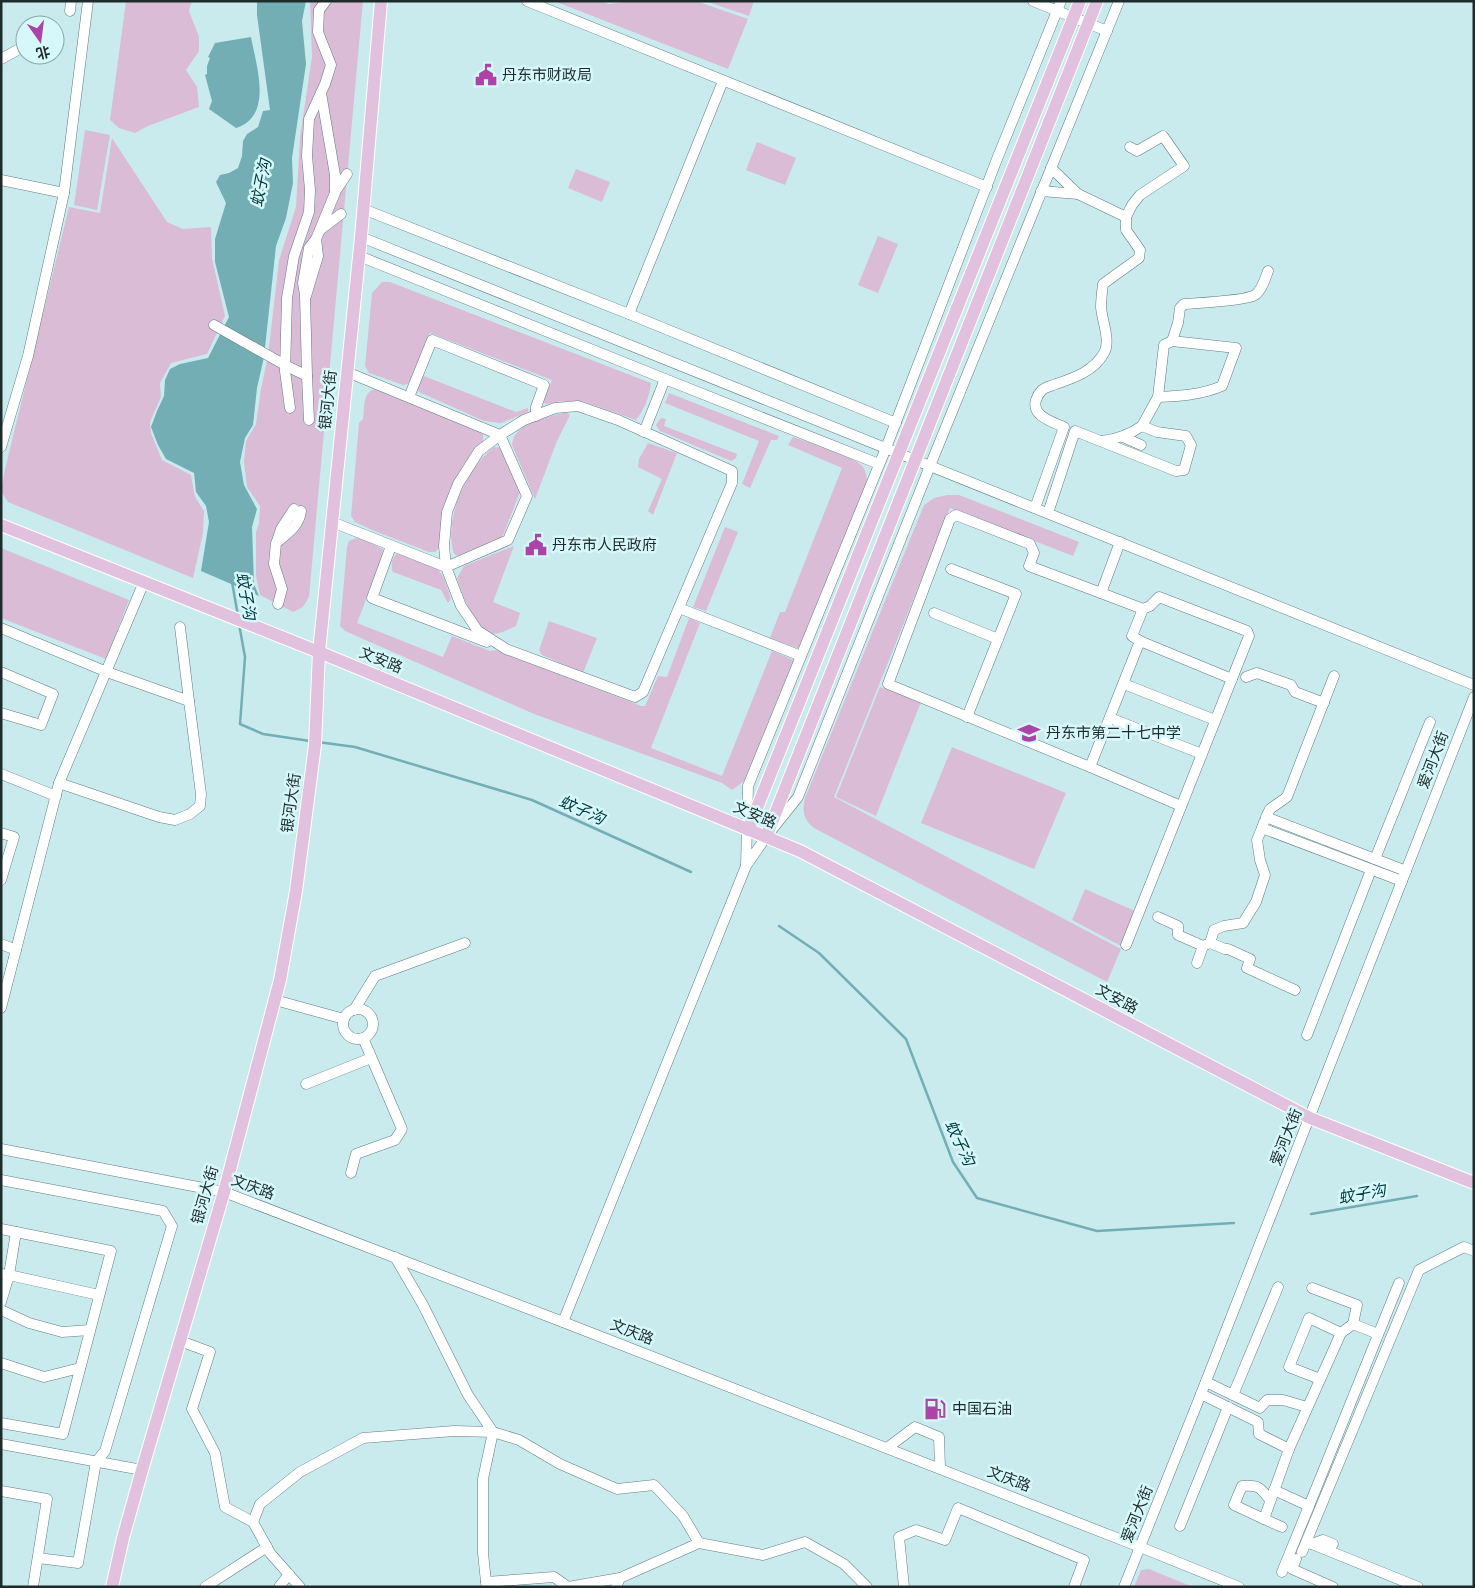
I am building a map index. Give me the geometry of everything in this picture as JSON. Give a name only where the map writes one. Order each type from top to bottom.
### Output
[{"type":"main road","name":"银河大街","points":[[112,1587],[142,1470],[224,1192],[275,1000],[296,891],[315,742],[319,652],[361,237],[381,1]]},
{"type":"main road","points":[[748,830],[1080,1]]},
{"type":"main road","points":[[766,837],[1097,1]]},
{"type":"main road","name":"文安路","points":[[1,525],[319,652],[800,852],[1310,1118],[1474,1184]]},
{"type":"street","points":[[1,447],[28,356],[64,193],[88,1]]},
{"type":"street","points":[[290,408],[285,365],[287,298],[292,264],[308,212],[310,190],[306,156],[308,119],[321,93],[331,65],[318,32],[319,10],[326,1]]},
{"type":"street","points":[[528,1],[987,187]]},
{"type":"street","points":[[1033,1],[1059,6],[1074,17],[1107,31]]},
{"type":"street","points":[[563,1322],[746,866],[798,797],[1118,1]]},
{"type":"street","points":[[746,866],[748,786],[896,423],[1059,6]]},
{"type":"street","points":[[1,59],[15,51]]},
{"type":"street","points":[[629,314],[723,80]]},
{"type":"street","points":[[321,93],[335,175],[334,193]]},
{"type":"street","points":[[1130,147],[1137,151],[1163,136],[1184,166],[1140,196],[1126,216],[1126,230],[1140,250],[1139,258],[1103,284],[1101,308],[1106,343],[1104,352],[1093,366],[1075,378],[1043,389],[1035,403],[1037,412],[1043,418],[1176,471],[1184,470],[1191,445],[1186,436],[1157,432],[1142,426]]},
{"type":"street","points":[[1051,168],[1078,194],[1126,216]]},
{"type":"street","points":[[309,420],[303,283],[310,248],[334,193],[347,174]]},
{"type":"street","points":[[1,180],[64,193]]},
{"type":"street","points":[[1042,191],[1078,194]]},
{"type":"street","points":[[363,209],[629,314],[896,423]]},
{"type":"street","points":[[317,235],[341,214]]},
{"type":"street","points":[[361,237],[1474,685]]},
{"type":"street","points":[[359,256],[879,464]]},
{"type":"street","points":[[1172,341],[1178,324],[1180,308],[1184,304],[1240,299],[1254,295],[1261,288],[1268,271]]},
{"type":"street","points":[[214,325],[307,376]]},
{"type":"street","points":[[409,397],[432,340],[544,385],[536,407],[536,416]]},
{"type":"street","points":[[1102,442],[1117,440],[1142,426],[1158,397],[1164,345],[1172,341],[1236,348],[1222,386],[1207,392],[1158,397]]},
{"type":"street","points":[[332,522],[446,567],[508,540],[527,496],[500,435],[347,372]]},
{"type":"street","points":[[644,432],[665,379]]},
{"type":"street","points":[[391,546],[372,598],[506,649],[635,697],[643,692],[732,483],[732,471],[618,420],[578,406],[555,408],[524,420],[479,451],[458,484],[447,512],[444,546],[446,567],[461,606],[478,631],[506,649]]},
{"type":"street","points":[[1034,508],[1064,427]]},
{"type":"street","points":[[1048,513],[1075,431]]},
{"type":"street","points":[[1123,437],[1141,445]]},
{"type":"street","points":[[278,604],[282,588],[274,564],[276,543],[292,530],[300,520],[298,510]]},
{"type":"street","points":[[1143,609],[1029,566],[1034,553],[1030,544],[956,515],[950,519],[888,684],[1181,806]]},
{"type":"street","points":[[1101,593],[1120,542]]},
{"type":"street","points":[[951,569],[1016,594],[967,716]]},
{"type":"street","points":[[1,1008],[59,782],[144,582]]},
{"type":"street","points":[[1126,945],[1215,720],[1232,679],[1249,636],[1246,631],[1159,597],[1155,602],[1143,609],[1132,636],[1232,679]]},
{"type":"street","points":[[679,608],[801,656]]},
{"type":"street","points":[[934,613],[998,639]]},
{"type":"street","points":[[1,628],[107,672],[189,701]]},
{"type":"street","points":[[59,782],[159,817],[175,820],[190,814],[200,806],[201,794],[180,628]]},
{"type":"street","points":[[1090,767],[1140,641]]},
{"type":"street","points":[[1,672],[53,694],[42,725],[4,714],[1,725]]},
{"type":"street","points":[[1246,677],[1257,673],[1291,685],[1295,692],[1324,703]]},
{"type":"street","points":[[1197,963],[1214,930],[1224,926],[1243,923],[1256,902],[1265,876],[1257,840],[1270,809],[1287,797],[1334,676]]},
{"type":"street","points":[[1124,684],[1215,720]]},
{"type":"street","name":"爱河大街","points":[[1124,1587],[1474,697]]},
{"type":"street","points":[[1110,718],[1202,754]]},
{"type":"street","points":[[1307,1035],[1430,722]]},
{"type":"street","points":[[1,774],[56,796]]},
{"type":"street","points":[[1266,817],[1373,865]]},
{"type":"street","points":[[1262,828],[1404,876]]},
{"type":"street","points":[[1,833],[14,837],[1,880]]},
{"type":"street","points":[[1158,918],[1178,926],[1178,935],[1225,949],[1228,948],[1250,959],[1247,968],[1295,990]]},
{"type":"street","points":[[354,1010],[364,1011],[371,1018],[372,1027],[363,1038],[349,1036],[344,1028],[344,1019],[354,1010],[375,976],[465,943]]},
{"type":"street","points":[[1,944],[16,950]]},
{"type":"street","points":[[275,1000],[344,1019]]},
{"type":"street","points":[[351,1173],[356,1154],[395,1140],[402,1129],[363,1038]]},
{"type":"street","points":[[306,1084],[371,1058]]},
{"type":"street","name":"文庆路","points":[[1,1150],[224,1192],[940,1468],[1239,1587]]},
{"type":"street","points":[[1,1180],[163,1211],[172,1226],[105,1451],[96,1462],[78,1563],[38,1558]]},
{"type":"street","points":[[1,1229],[111,1251],[63,1434],[1,1423]]},
{"type":"street","points":[[1,1302],[5,1275],[16,1232]]},
{"type":"street","points":[[1333,1587],[1292,1569],[1309,1543],[1419,1270],[1464,1247],[1474,1252]]},
{"type":"street","points":[[395,1257],[423,1305],[468,1396],[493,1432],[483,1479],[483,1553],[486,1584],[554,1576],[568,1587],[618,1582],[700,1542]]},
{"type":"street","points":[[5,1275],[99,1295]]},
{"type":"street","points":[[1282,1572],[1399,1283]]},
{"type":"street","points":[[1233,1395],[1278,1286]]},
{"type":"street","points":[[1264,1519],[1289,1448],[1341,1332],[1353,1324],[1357,1306],[1312,1288]]},
{"type":"street","points":[[1,1310],[29,1323],[62,1332],[90,1330]]},
{"type":"street","points":[[1320,1379],[1289,1367],[1309,1318],[1341,1332]]},
{"type":"street","points":[[1353,1324],[1378,1334]]},
{"type":"street","points":[[180,1341],[210,1352],[192,1410],[215,1453],[224,1507],[253,1522],[270,1553],[300,1587]]},
{"type":"street","points":[[1,1363],[44,1377],[80,1368]]},
{"type":"street","points":[[1206,1382],[1260,1408],[1267,1400],[1283,1400],[1308,1407]]},
{"type":"street","points":[[1201,1394],[1258,1422],[1259,1434],[1289,1448]]},
{"type":"street","points":[[1180,1526],[1228,1407]]},
{"type":"street","points":[[888,1448],[915,1427],[939,1437],[940,1468]]},
{"type":"street","points":[[253,1522],[260,1504],[300,1472],[363,1438],[454,1431],[493,1432],[519,1440],[560,1464],[617,1490],[654,1485],[683,1516],[700,1542],[762,1555],[805,1542],[844,1564],[867,1587]]},
{"type":"street","points":[[1,1444],[142,1470]]},
{"type":"street","points":[[1282,1527],[1234,1506],[1242,1486],[1255,1485],[1272,1495],[1309,1506]]},
{"type":"street","points":[[1,1491],[48,1499],[33,1587]]},
{"type":"street","points":[[904,1587],[899,1537],[916,1530],[945,1540],[958,1508],[1084,1560],[1074,1587]]},
{"type":"street","points":[[1309,1543],[1323,1540],[1333,1544]]},
{"type":"street","points":[[1309,1543],[1418,1587]]},
{"type":"street","points":[[205,1587],[267,1547]]},
{"type":"street","points":[[280,1587],[289,1574]]},
{"type":"shaded area","points":[[126,1],[192,1],[189,11],[199,37],[199,51],[186,70],[197,87],[199,107],[148,126],[135,133],[119,128],[110,120]]},
{"type":"shaded area","points":[[310,1],[363,1],[309,597],[303,607],[293,612],[260,595],[256,576],[256,532],[259,523],[260,506],[247,487],[244,462],[246,441],[256,424],[268,356],[279,260],[296,207],[300,137],[312,57]]},
{"type":"shaded area","points":[[554,1],[600,1],[609,4],[630,1],[696,1],[748,19],[728,69]]},
{"type":"shaded area","points":[[705,1],[754,1],[749,16]]},
{"type":"shaded area","points":[[85,130],[110,135],[97,210],[74,205]]},
{"type":"shaded area","points":[[112,138],[167,222],[183,229],[211,227],[212,258],[225,316],[207,354],[171,363],[160,383],[161,397],[150,422],[151,433],[162,460],[191,475],[195,497],[204,511],[203,533],[193,578],[8,502],[1,491],[69,207],[100,213]]},
{"type":"shaded area","points":[[757,142],[796,158],[785,185],[746,170]]},
{"type":"shaded area","points":[[576,169],[610,182],[602,202],[568,188]]},
{"type":"shaded area","points":[[878,236],[898,244],[878,293],[858,285]]},
{"type":"shaded area","points":[[382,282],[390,282],[651,383],[644,407],[636,420],[582,401],[562,401],[546,404],[543,402],[552,380],[430,333],[415,372],[408,384],[403,385],[369,373],[365,366],[372,293]]},
{"type":"shaded area","points":[[424,376],[516,412],[528,408],[528,412],[501,423],[484,421],[419,392],[417,388],[421,377]]},
{"type":"shaded area","points":[[375,389],[476,428],[483,434],[483,442],[463,466],[452,490],[441,546],[435,552],[429,552],[372,530],[355,522],[351,516],[359,423],[363,419],[366,397],[368,393]]},
{"type":"shaded area","points":[[669,393],[779,436],[777,440],[771,440],[750,488],[742,484],[759,441],[665,403]]},
{"type":"shaded area","points":[[566,412],[570,415],[557,441],[535,499],[512,445],[515,435],[520,429],[532,422]]},
{"type":"shaded area","points":[[661,418],[666,419],[664,426],[737,454],[736,458],[731,461],[660,431],[656,425]]},
{"type":"shaded area","points":[[793,437],[851,458],[863,467],[867,481],[867,486],[800,649],[770,638],[780,612],[785,612],[842,468],[788,445]]},
{"type":"shaded area","points":[[648,443],[677,453],[653,515],[648,511],[662,479],[638,467],[639,459]]},
{"type":"shaded area","points":[[494,447],[502,448],[520,492],[502,538],[460,557],[454,554],[451,540],[454,511],[459,496],[474,468]]},
{"type":"shaded area","points":[[959,495],[1079,542],[1073,556],[950,508],[834,797],[1121,949],[1107,982],[814,828],[804,814],[805,798],[924,505],[934,498]]},
{"type":"shaded area","points":[[725,527],[738,532],[706,611],[693,607]]},
{"type":"shaded area","points":[[356,538],[363,539],[383,549],[381,561],[357,623],[443,657],[452,636],[490,651],[496,650],[641,706],[645,706],[658,676],[667,677],[689,618],[700,623],[651,748],[722,776],[772,651],[796,661],[747,779],[732,790],[722,783],[534,714],[345,631],[340,626],[347,547],[349,541]]},
{"type":"shaded area","points":[[514,546],[493,602],[520,613],[516,626],[493,634],[486,632],[475,620],[457,578],[464,566]]},
{"type":"shaded area","points":[[1,548],[129,600],[106,659],[1,618]]},
{"type":"shaded area","points":[[397,553],[437,568],[444,578],[451,599],[448,603],[441,590],[393,572],[392,562]]},
{"type":"shaded area","points":[[549,621],[597,638],[583,673],[542,655],[539,650]]},
{"type":"shaded area","points":[[880,687],[921,702],[876,816],[836,797]]},
{"type":"shaded area","points":[[952,747],[1066,793],[1034,869],[921,823]]},
{"type":"shaded area","points":[[1085,889],[1135,911],[1121,946],[1072,920]]},
{"type":"shaded area","points":[[1149,1569],[1193,1587],[1134,1587],[1141,1570]]},
{"type":"water","points":[[257,1],[306,1],[302,21],[306,64],[292,158],[293,183],[286,218],[276,246],[264,357],[257,388],[253,425],[245,438],[240,462],[244,485],[257,509],[252,527],[254,584],[259,596],[201,571],[209,522],[206,506],[196,492],[194,473],[166,459],[151,427],[164,396],[165,380],[170,369],[180,364],[208,358],[229,317],[215,262],[215,239],[226,203],[216,182],[220,175],[238,168],[242,156],[243,141],[247,134],[258,127],[263,111],[270,110],[257,15]]},
{"type":"water","points":[[251,37],[260,88],[259,101],[255,113],[248,122],[236,128],[209,109],[212,101],[205,75],[207,74],[210,58],[208,57],[215,43]]},
{"type":"waterway","name":"蚊子沟","points":[[232,582],[238,616]]},
{"type":"waterway","name":"蚊子沟","points":[[239,624],[245,657],[240,724],[263,734],[310,741]]},
{"type":"waterway","name":"蚊子沟","points":[[318,742],[355,747],[532,800],[691,872]]},
{"type":"waterway","name":"蚊子沟","points":[[779,926],[819,953],[906,1039],[953,1162],[977,1198],[1097,1231],[1234,1223]]},
{"type":"waterway","name":"蚊子沟","points":[[1311,1214],[1417,1196]]},
{"type":"place","name":"丹东市财政局","points":[[486,75]]},
{"type":"place","name":"丹东市人民政府","points":[[536,545]]},
{"type":"place","name":"丹东市第二十七中学","points":[[1029,733]]},
{"type":"place","name":"中国石油","points":[[935,1409]]}]
